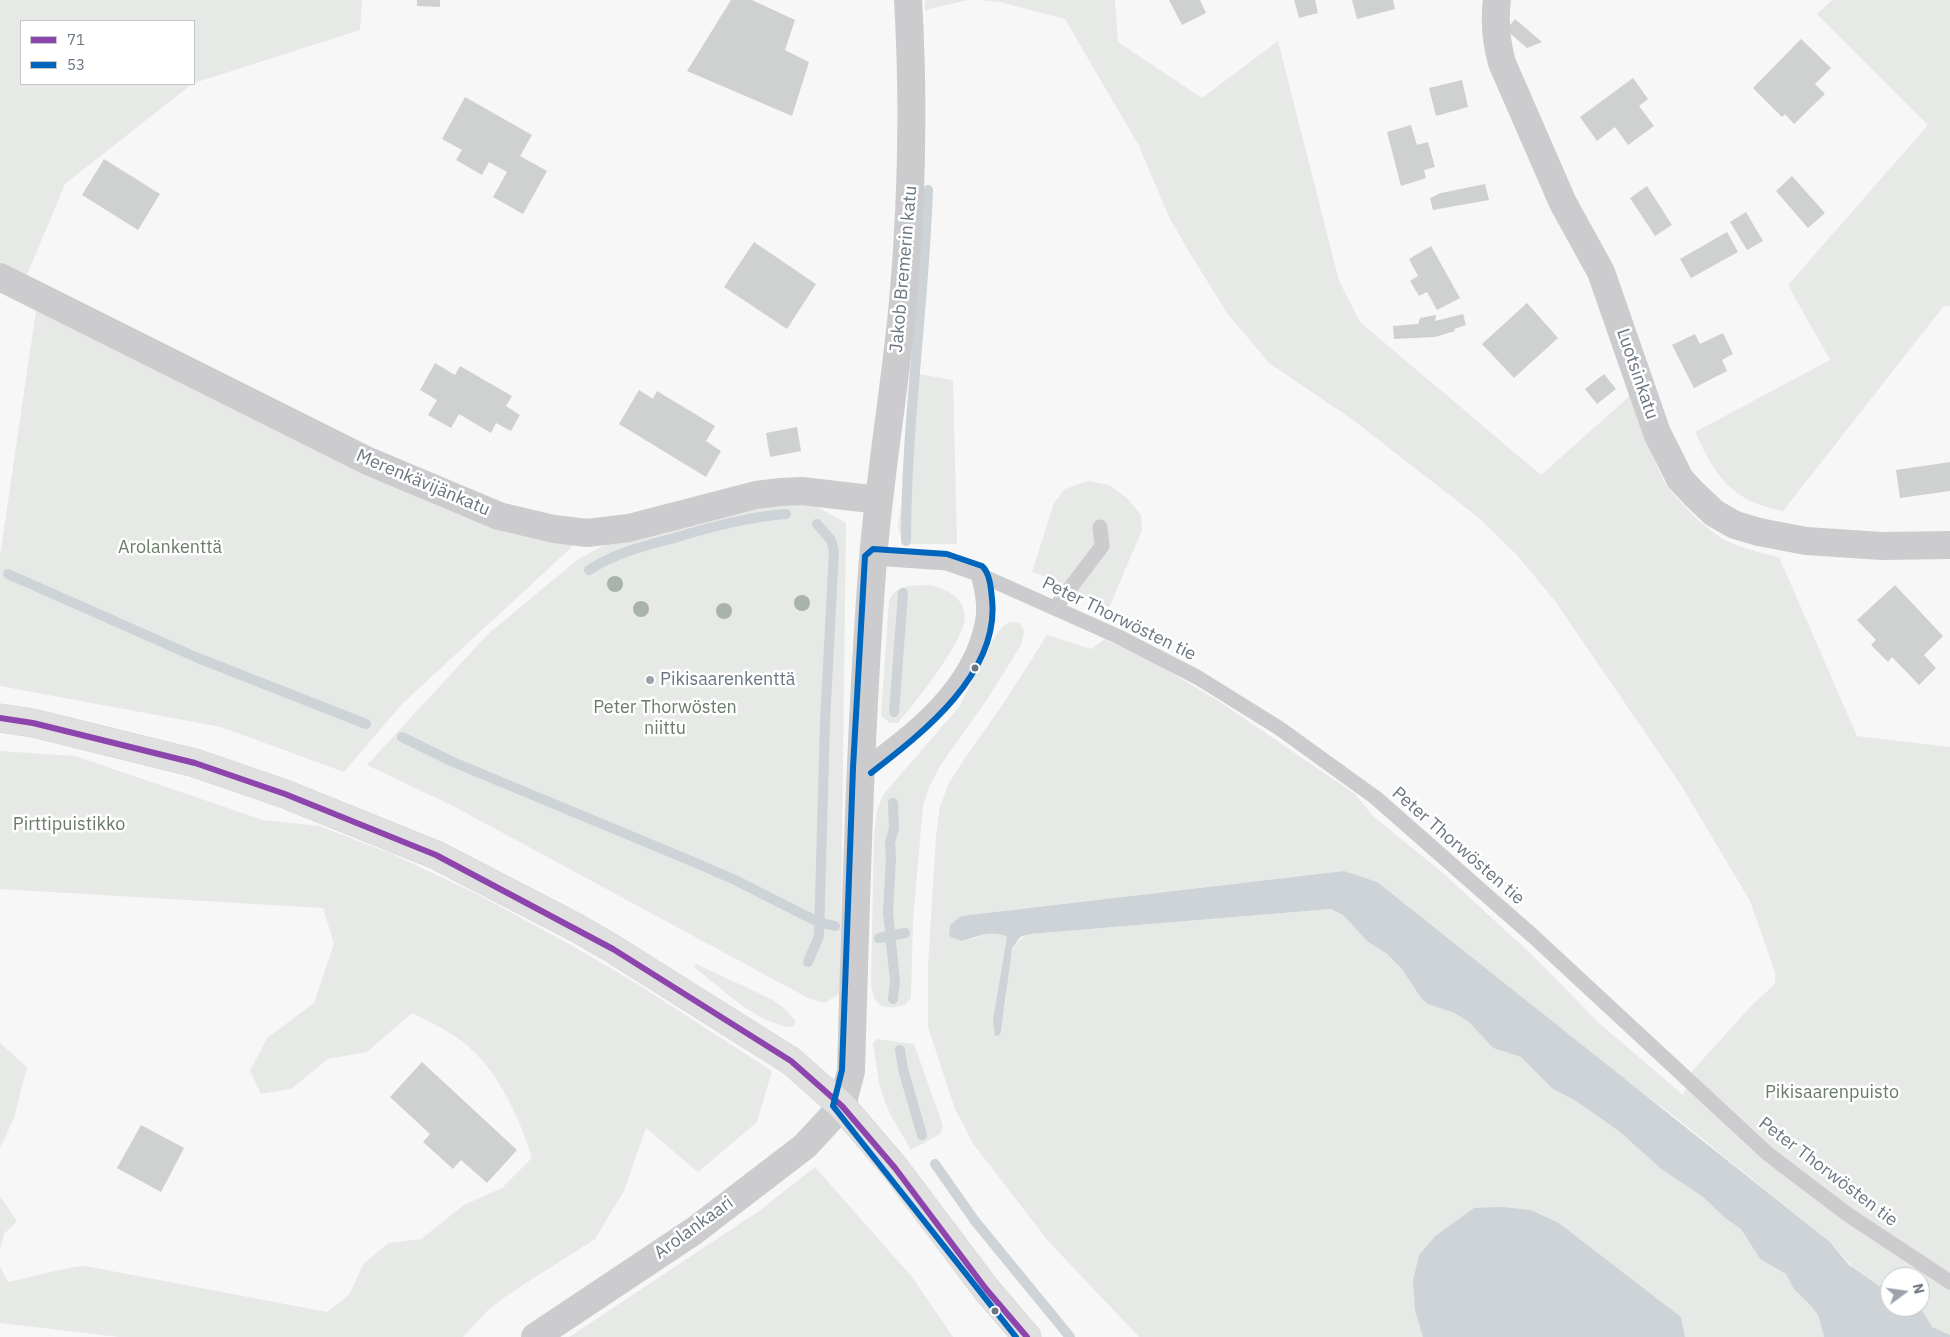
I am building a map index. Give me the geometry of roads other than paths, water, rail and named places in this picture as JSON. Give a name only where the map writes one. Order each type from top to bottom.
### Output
[{"type":"street","name":"Jakob Bremerin katu","points":[[842,1106],[850,1071],[862,768],[873,558],[891,417],[909,226],[912,145],[908,0]]},
{"type":"street","name":"Luotsinkatu","points":[[1497,0],[1495,19],[1496,41],[1502,62],[1563,203],[1600,272],[1657,433],[1680,479],[1714,512],[1735,525],[1759,532],[1806,541],[1882,546],[1950,545]]},
{"type":"street","name":"Merenkävijänkatu","points":[[7,285],[368,461],[499,516],[554,529],[587,533],[630,528],[756,495],[781,492],[802,491],[879,500]]},
{"type":"street","points":[[0,718],[33,723],[195,764],[285,794],[436,855],[577,928],[704,1005],[791,1061],[842,1106],[895,1168],[986,1289],[1028,1337]]},
{"type":"street","name":"Arolankaari","points":[[535,1337],[694,1231],[805,1146],[842,1106]]},
{"type":"lane","points":[[1055,608],[1102,546],[1103,536],[1100,527]]},
{"type":"lane","name":"Peter Thorwösten tie","points":[[873,558],[946,563],[978,574],[1055,608],[1197,677],[1278,728],[1376,798],[1534,937],[1768,1154],[1847,1214],[1950,1282]]},
{"type":"lane","points":[[862,768],[904,737],[936,707],[962,672],[976,644],[983,622],[983,597],[978,574]]},
{"type":"waterway","points":[[906,541],[909,453],[928,190]]},
{"type":"waterway","points":[[589,570],[619,555],[652,544],[730,523],[786,514]]},
{"type":"waterway","points":[[808,962],[819,936],[825,722],[834,551],[831,540],[817,524]]},
{"type":"waterway","points":[[8,574],[198,658],[366,724]]},
{"type":"waterway","points":[[894,712],[903,593]]},
{"type":"waterway","points":[[402,737],[453,762],[735,880],[818,922],[835,926]]},
{"type":"waterway","points":[[893,803],[894,828],[890,843],[888,912],[895,981],[893,999]]},
{"type":"waterway","points":[[879,938],[905,933]]},
{"type":"waterway","points":[[900,1050],[903,1069],[922,1135]]},
{"type":"waterway","points":[[935,1164],[975,1221],[1070,1337]]},
{"type":"place","name":"Pikisaarenkenttä","points":[[650,680]]},
{"type":"park label","name":"Arolankenttä","points":[[170,548]]},
{"type":"park label","name":"Peter Thorwösten niittu","points":[[665,718]]},
{"type":"park label","name":"Pirttipuistikko","points":[[69,825]]},
{"type":"park label","name":"Pikisaarenpuisto","points":[[1832,1093]]}]
